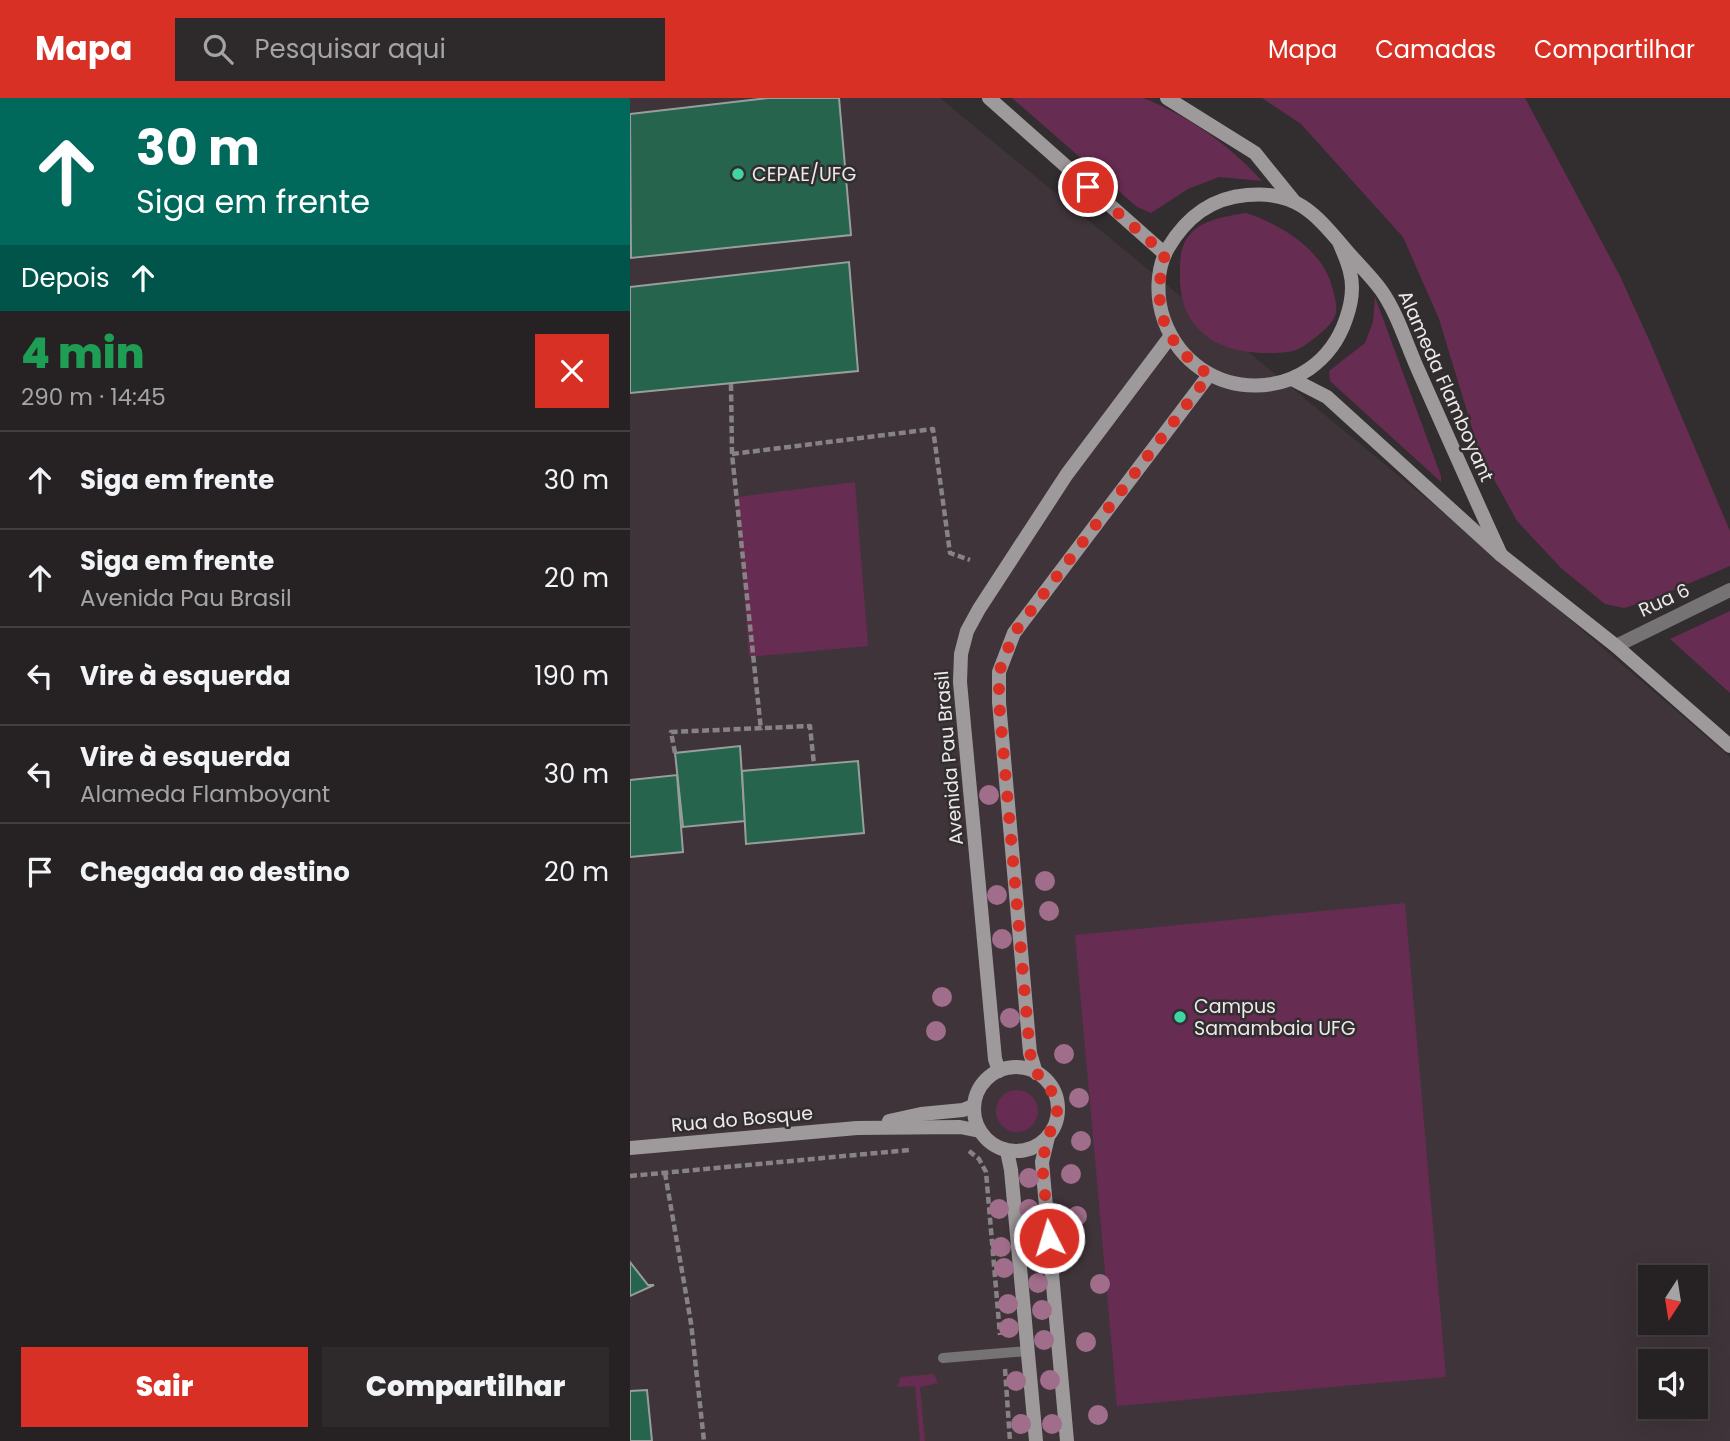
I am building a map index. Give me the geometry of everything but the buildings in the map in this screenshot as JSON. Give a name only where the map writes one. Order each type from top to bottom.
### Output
[{"type":"street","points":[[989,98],[1165,254]]},
{"type":"street","points":[[1167,98],[1255,153],[1293,200],[1320,218],[1339,242],[1351,273],[1351,305],[1340,336],[1320,362],[1293,379],[1265,386],[1236,384],[1209,375],[1187,359],[1170,337],[1160,310],[1158,281],[1165,254],[1181,227],[1204,207],[1232,196],[1263,193],[1293,200]]},
{"type":"street","name":"Alameda Flamboyant","points":[[1339,242],[1382,291],[1501,555]]},
{"type":"street","name":"Avenida Pau Brasil","points":[[999,1071],[995,1059],[960,682],[961,654],[967,631],[1010,559],[1067,474],[1170,337]]},
{"type":"street","points":[[1036,1073],[1030,1053],[999,702],[999,672],[1014,633],[1209,375]]},
{"type":"street","name":"Alameda Flamboyant","points":[[1293,379],[1327,397],[1501,555],[1616,646],[1730,746]]},
{"type":"street","name":"Rua 6","points":[[1616,646],[1730,590]]},
{"type":"street","points":[[1048,1137],[1029,1149],[1007,1150],[988,1142],[979,1131],[973,1106],[980,1087],[999,1071],[1011,1068],[1036,1073],[1046,1081],[1057,1102],[1054,1126],[1048,1137],[1042,1162],[1067,1441]]},
{"type":"street","name":"Rua do Bosque","points":[[857,1128],[921,1114],[964,1110],[973,1106]]},
{"type":"street","name":"Rua do Bosque","points":[[630,1148],[857,1128],[960,1127],[979,1131]]},
{"type":"street","points":[[1007,1150],[1036,1441]]},
{"type":"lane","points":[[943,1358],[1028,1351]]},
{"type":"path","points":[[731,384],[732,454],[761,730]]},
{"type":"path","points":[[732,454],[933,429],[950,553],[970,561]]},
{"type":"path","points":[[675,753],[671,732],[810,726],[814,765]]},
{"type":"path","points":[[963,1148],[979,1159],[986,1172],[1001,1339]]},
{"type":"path","points":[[630,1175],[921,1149]]},
{"type":"path","points":[[664,1173],[691,1324],[704,1441]]},
{"type":"path","points":[[1004,1361],[1010,1441]]},
{"type":"shaded area","name":"Campus Samambaia UFG","points":[[630,98],[940,98],[1490,551],[1730,757],[1730,1441],[630,1441]]},
{"type":"shaded area","points":[[1012,98],[1143,98],[1176,113],[1207,133],[1237,156],[1262,181],[1219,177],[1188,189],[1151,213],[1137,207]]},
{"type":"shaded area","points":[[1262,98],[1525,98],[1620,276],[1650,342],[1730,531],[1730,566],[1650,600],[1624,608],[1605,604],[1561,568],[1517,521],[1480,454],[1439,319],[1403,237],[1301,124]]},
{"type":"shaded area","points":[[1246,213],[1274,224],[1300,241],[1321,263],[1328,276],[1335,299],[1335,316],[1321,332],[1296,350],[1269,353],[1233,349],[1204,334],[1186,309],[1181,293],[1180,273],[1185,241],[1199,226],[1222,217]]},
{"type":"shaded area","points":[[1375,297],[1441,482],[1330,381],[1329,371],[1365,343],[1373,322]]},
{"type":"shaded area","points":[[855,482],[868,646],[749,657],[737,497]]},
{"type":"shaded area","points":[[1730,611],[1730,693],[1670,639]]},
{"type":"shaded area","points":[[1405,903],[1446,1377],[1117,1406],[1075,935]]},
{"type":"shaded area","points":[[1017,1090],[1032,1096],[1038,1111],[1032,1126],[1017,1132],[1002,1126],[996,1111],[1002,1096]]},
{"type":"shaded area","points":[[934,1374],[938,1383],[920,1387],[925,1441],[920,1441],[915,1386],[897,1387],[901,1377]]},
{"type":"place","name":"CEPAE/UFG","points":[[738,174]]},
{"type":"place","name":"Campus Samambaia UFG","points":[[1180,1017]]},
{"type":"route","points":[[1049,1238],[1042,1162],[1057,1115],[1057,1102],[1053,1090],[1036,1073],[1030,1053],[999,702],[999,672],[1014,633],[1209,375],[1187,359],[1170,337],[1160,310],[1158,281],[1165,254],[1088,187]]}]
